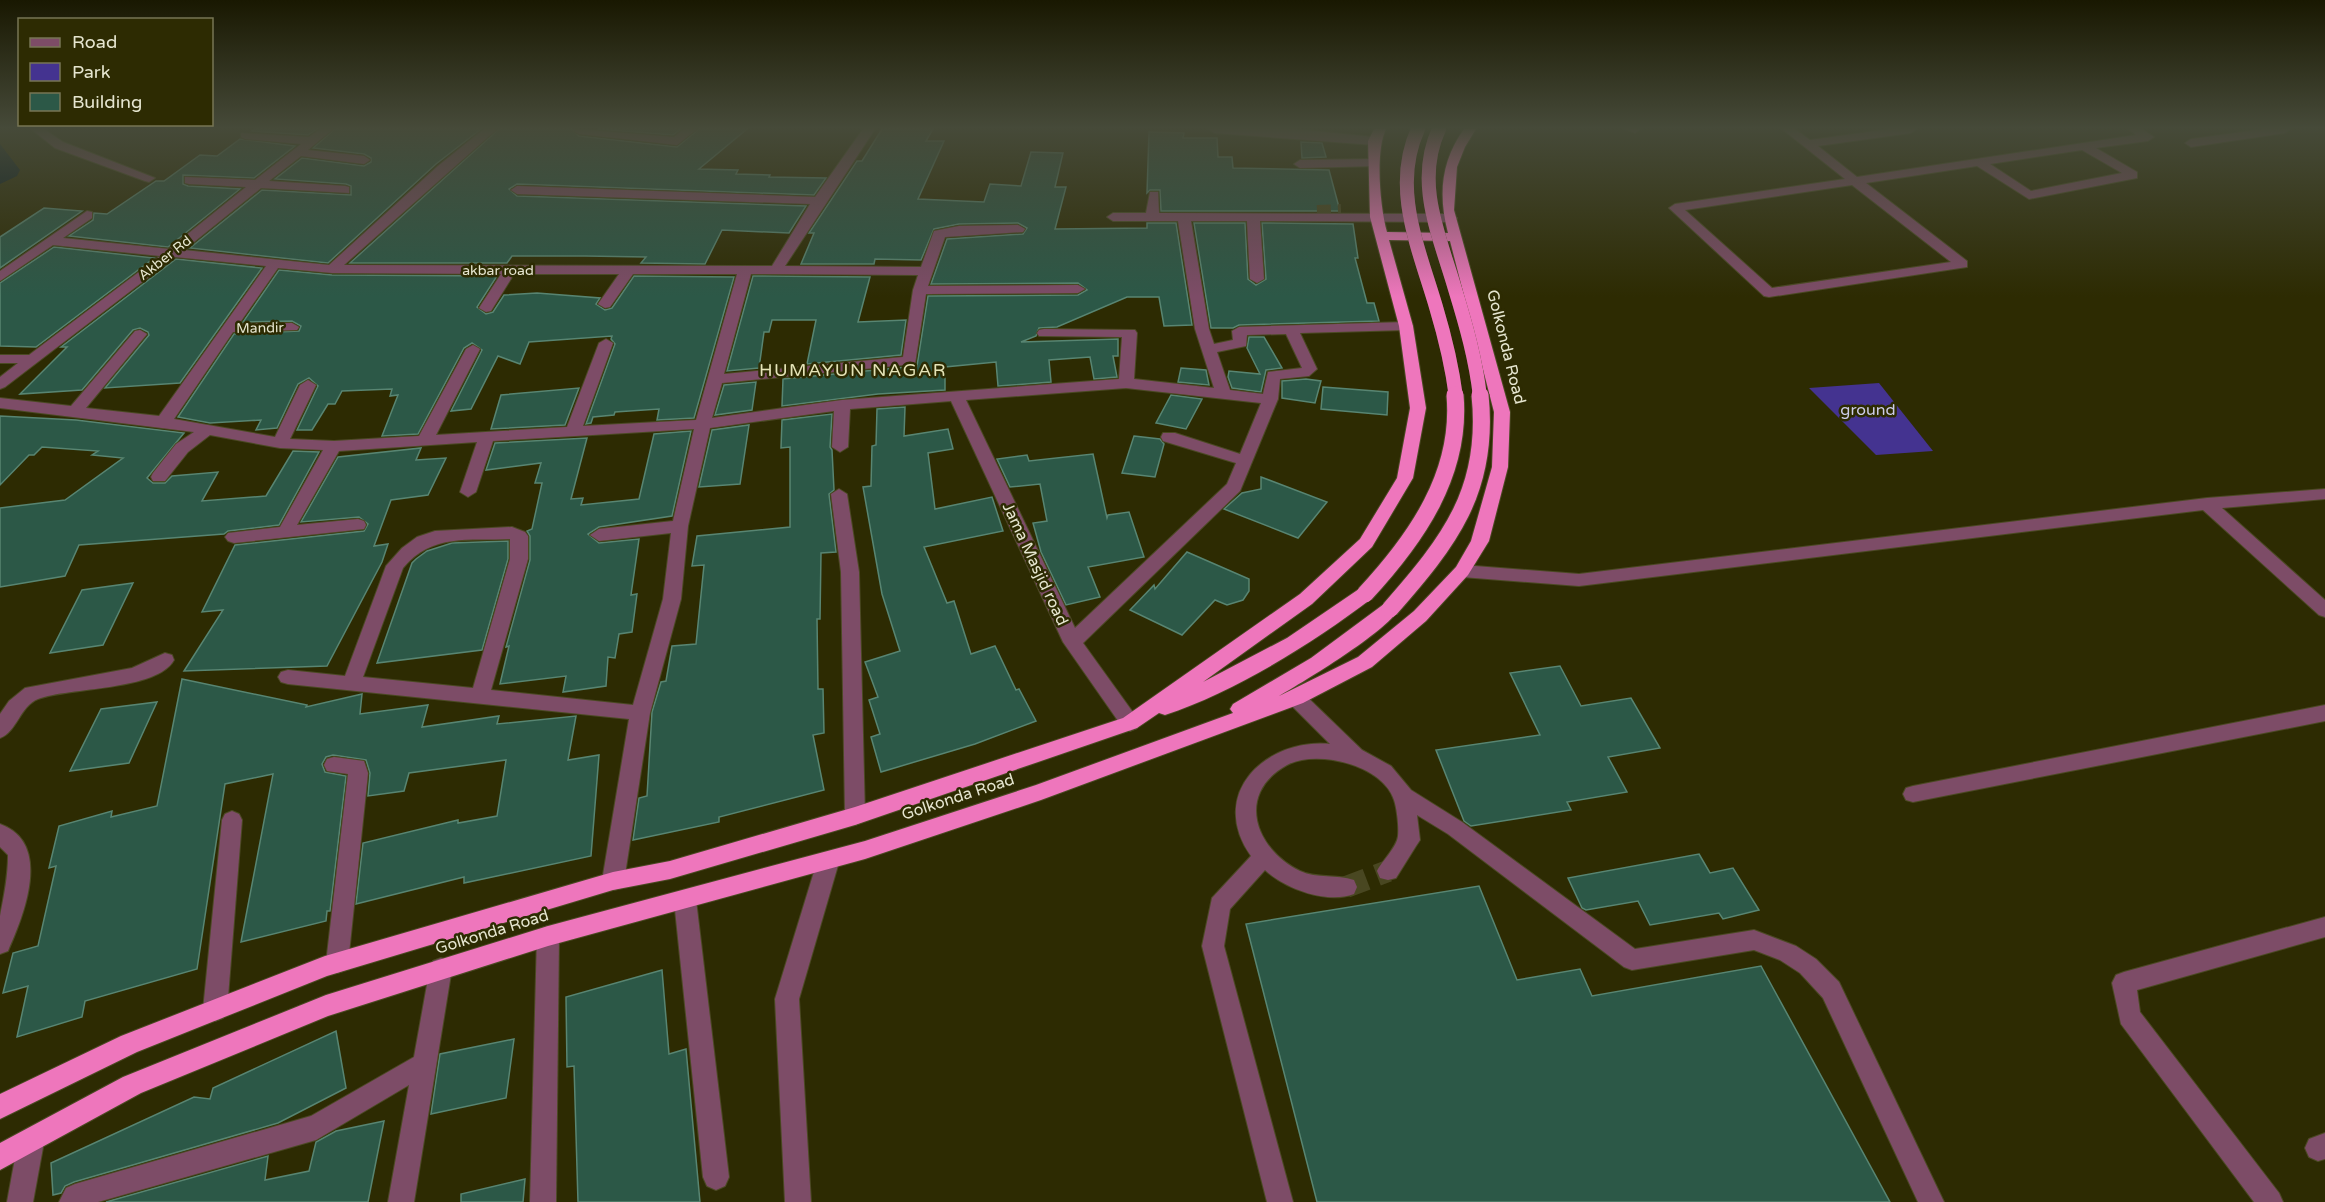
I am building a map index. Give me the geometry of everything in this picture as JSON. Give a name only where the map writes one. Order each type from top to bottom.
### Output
[{"type":"highway","name":"Golkonda Road","points":[[0,1107],[129,1044],[338,963],[613,880],[670,870],[855,816],[1130,723],[1306,599],[1366,543],[1405,478],[1418,408],[1406,326],[1376,212],[1375,185]]},
{"type":"highway","points":[[1130,723],[1221,683],[1282,651],[1328,623],[1365,594],[1397,561],[1423,523],[1442,486],[1454,441],[1456,418],[1449,360],[1408,210],[1404,185]]},
{"type":"highway","points":[[1165,744],[1242,708],[1351,642],[1390,609],[1423,576],[1452,534],[1471,494],[1480,456],[1484,421],[1481,384],[1431,210],[1427,185]]},
{"type":"highway","name":"Golkonda Road","points":[[0,1157],[132,1085],[326,1006],[548,936],[828,862],[1041,792],[1165,744],[1296,698],[1365,662],[1420,616],[1462,571],[1480,541],[1500,467],[1502,412],[1454,228],[1447,195],[1448,185]]},
{"type":"highway","points":[[1381,236],[1454,228]]},
{"type":"street","name":"Akber Rd","points":[[0,384],[172,253],[256,185]]},
{"type":"street","points":[[285,185],[345,190]]},
{"type":"street","points":[[332,268],[424,185]]},
{"type":"street","points":[[777,269],[830,185]]},
{"type":"street","points":[[1838,185],[1675,208],[1769,293],[1962,264],[1864,185]]},
{"type":"street","points":[[2014,185],[2029,195],[2081,185]]},
{"type":"street","points":[[517,190],[819,201]]},
{"type":"street","points":[[1152,217],[1154,195]]},
{"type":"street","points":[[1341,211],[1376,212],[1454,228]]},
{"type":"street","points":[[1113,217],[1253,218],[1376,212]]},
{"type":"street","points":[[0,277],[87,215]]},
{"type":"street","points":[[1184,218],[1194,293],[1223,393]]},
{"type":"street","points":[[1253,218],[1257,279]]},
{"type":"street","points":[[715,379],[909,361],[920,290],[939,234],[959,230],[1018,229]]},
{"type":"street","name":"akbar road","points":[[52,241],[332,268],[509,271],[630,269],[926,271]]},
{"type":"street","points":[[165,422],[169,411],[275,263]]},
{"type":"street","points":[[604,304],[630,269]]},
{"type":"street","points":[[613,880],[640,713],[672,598],[680,526],[703,424],[745,270]]},
{"type":"street","points":[[486,308],[509,271]]},
{"type":"street","points":[[920,290],[1078,289]]},
{"type":"street","points":[[1209,349],[1241,344],[1239,331],[1406,326]]},
{"type":"street","name":"Mandir","points":[[228,328],[292,327]]},
{"type":"street","points":[[1072,642],[1233,487],[1270,399],[1273,375],[1304,373],[1310,369],[1291,330]]},
{"type":"street","points":[[1044,333],[1130,333],[1126,383]]},
{"type":"street","points":[[75,412],[140,334]]},
{"type":"street","points":[[573,432],[606,343]]},
{"type":"street","points":[[424,442],[473,350]]},
{"type":"street","points":[[0,359],[33,359]]},
{"type":"street","points":[[0,403],[165,422],[280,443],[334,446],[703,424],[842,405],[1126,383],[1270,399]]},
{"type":"street","points":[[280,443],[308,385]]},
{"type":"street","name":"Jama Masjid road","points":[[957,395],[1072,642],[1130,723]]},
{"type":"street","points":[[840,447],[842,405]]},
{"type":"street","points":[[159,477],[182,448],[207,430]]},
{"type":"street","points":[[468,492],[487,437]]},
{"type":"street","points":[[1169,437],[1245,461]]},
{"type":"street","points":[[285,532],[334,446]]},
{"type":"street","points":[[839,494],[850,572],[855,816]]},
{"type":"street","points":[[1462,571],[1580,580],[2206,504],[2325,494]]},
{"type":"street","points":[[2206,504],[2325,610]]},
{"type":"street","points":[[234,537],[358,525]]},
{"type":"street","points":[[599,535],[680,526]]},
{"type":"street","points":[[351,684],[395,566],[405,554],[424,540],[435,537],[512,533],[519,536],[521,543],[519,559],[480,697]]},
{"type":"street","points":[[0,730],[16,706],[32,693],[136,675],[165,660]]},
{"type":"street","points":[[288,677],[640,713]]},
{"type":"street","points":[[1296,698],[1355,756],[1384,772],[1404,796],[1455,828],[1632,960],[1754,940],[1788,953],[1808,966],[1831,990],[1931,1202]]},
{"type":"street","points":[[1913,794],[2325,713]]},
{"type":"street","points":[[1346,887],[1301,881],[1263,857],[1246,826],[1248,795],[1263,771],[1290,755],[1322,750],[1355,756]]},
{"type":"street","points":[[334,765],[352,765],[357,767],[358,773],[338,963]]},
{"type":"street","points":[[1388,871],[1409,840],[1404,796]]},
{"type":"street","points":[[215,1010],[232,820]]},
{"type":"street","points":[[0,834],[19,852],[20,886],[12,919],[0,944]]},
{"type":"street","points":[[1263,857],[1220,905],[1213,946],[1280,1202]]},
{"type":"street","points":[[798,1202],[787,999],[828,862]]},
{"type":"street","points":[[685,900],[716,1176]]},
{"type":"street","points":[[2270,1202],[2129,1016],[2124,983],[2325,927]]},
{"type":"street","points":[[543,1202],[548,936]]},
{"type":"street","points":[[401,1202],[441,969]]},
{"type":"street","points":[[72,1202],[75,1197],[113,1184],[316,1127],[381,1087],[425,1064]]},
{"type":"street","points":[[20,1202],[31,1142]]},
{"type":"green space","name":"ground","points":[[1879,383],[1933,451],[1876,455],[1809,388]]},
{"type":"building","points":[[150,185],[240,189],[168,247],[69,236],[93,220],[94,213],[107,214]]},
{"type":"building","points":[[349,185],[413,185],[328,263],[190,248],[262,190],[351,195],[351,186]]},
{"type":"building","points":[[437,185],[515,185],[509,189],[517,196],[806,206],[789,233],[722,230],[705,264],[641,263],[646,257],[585,256],[512,256],[507,263],[350,263]]},
{"type":"building","points":[[547,185],[821,185],[814,195]]},
{"type":"building","points":[[841,185],[924,185],[918,199],[984,202],[990,185],[1066,187],[1055,229],[1147,228],[1147,223],[1176,223],[1192,325],[1164,326],[1159,297],[1127,297],[1057,327],[1039,328],[1036,336],[1021,342],[1118,339],[1118,356],[1113,356],[1117,377],[1094,379],[1090,357],[1049,360],[1051,382],[998,386],[996,362],[945,367],[945,390],[878,394],[782,406],[783,379],[917,366],[928,296],[1078,295],[1087,290],[1078,283],[931,284],[947,239],[1023,234],[1027,228],[1018,223],[959,224],[934,229],[921,260],[875,259],[874,264],[801,264],[814,233],[809,233]]},
{"type":"building","points":[[1147,185],[1333,185],[1340,211],[1161,211],[1160,190],[1150,190],[1147,193]]},
{"type":"building","points":[[44,208],[82,211],[0,268],[0,237]]},
{"type":"building","points":[[1194,223],[1245,223],[1248,279],[1256,285],[1266,279],[1262,223],[1353,224],[1358,258],[1355,258],[1367,303],[1374,303],[1379,321],[1239,325],[1233,328],[1211,328]]},
{"type":"building","points":[[54,247],[154,258],[36,347],[0,346],[0,283]]},
{"type":"building","points":[[176,259],[262,268],[180,383],[105,388],[149,335],[140,328],[133,330],[82,390],[20,394],[67,347],[61,347]]},
{"type":"building","points":[[279,270],[332,275],[497,276],[477,307],[486,314],[493,312],[504,295],[537,293],[600,298],[596,304],[605,310],[612,308],[634,276],[734,277],[694,418],[657,420],[659,409],[615,412],[614,415],[593,417],[591,423],[586,424],[615,344],[611,339],[612,336],[529,342],[520,364],[498,356],[471,409],[451,411],[482,350],[472,343],[464,348],[418,434],[382,436],[398,395],[390,396],[392,389],[342,391],[335,404],[328,404],[312,430],[297,430],[318,386],[309,378],[298,384],[277,428],[256,430],[261,420],[210,423],[178,417],[234,334],[299,331],[301,326],[292,321],[243,322]]},
{"type":"building","points":[[753,276],[870,277],[858,322],[906,320],[901,355],[807,364],[816,320],[772,320],[769,332],[764,332],[759,368],[727,371]]},
{"type":"building","points":[[1249,337],[1264,337],[1282,368],[1266,370],[1261,392],[1232,388],[1228,377],[1229,371],[1260,374],[1247,348]]},
{"type":"building","points":[[1181,368],[1206,370],[1209,385],[1178,382]]},
{"type":"building","points":[[1306,379],[1321,381],[1315,403],[1282,398],[1282,381]]},
{"type":"building","points":[[756,382],[752,410],[715,415],[724,385]]},
{"type":"building","points":[[1323,387],[1388,392],[1387,415],[1321,409]]},
{"type":"building","points":[[579,388],[565,425],[491,429],[501,395]]},
{"type":"building","points":[[1171,395],[1202,399],[1186,429],[1156,423]]},
{"type":"building","points":[[905,407],[904,436],[948,429],[953,449],[928,453],[935,509],[992,497],[1003,531],[924,547],[947,603],[954,601],[971,654],[995,646],[1016,690],[1019,689],[1036,721],[975,744],[881,772],[871,737],[880,734],[869,700],[878,697],[865,662],[900,651],[882,594],[863,487],[871,486],[872,446],[876,445],[877,409]]},
{"type":"building","points":[[832,414],[830,447],[834,490],[829,494],[836,552],[821,553],[820,619],[817,619],[818,689],[823,689],[824,733],[813,735],[824,790],[719,817],[719,822],[633,840],[639,798],[647,796],[652,712],[661,682],[666,681],[672,646],[696,644],[704,565],[692,566],[697,536],[790,527],[790,447],[781,448],[782,420]]},
{"type":"building","points":[[0,416],[76,420],[184,433],[147,478],[153,483],[165,483],[172,476],[218,472],[202,501],[266,496],[293,451],[319,452],[279,525],[228,531],[224,534],[79,545],[65,576],[0,587],[0,508],[65,500],[123,458],[92,455],[98,451],[42,447],[34,455],[29,455],[0,485]]},
{"type":"building","points":[[749,425],[740,484],[699,487],[712,430]]},
{"type":"building","points":[[691,431],[672,516],[599,527],[588,534],[599,543],[639,539],[631,595],[637,594],[632,632],[619,634],[615,658],[608,657],[606,686],[563,692],[566,676],[500,684],[509,646],[506,647],[530,560],[530,536],[527,531],[532,529],[542,483],[535,483],[541,463],[486,470],[495,443],[587,438],[571,499],[583,498],[581,505],[639,499],[654,434]]},
{"type":"building","points":[[1134,436],[1160,439],[1164,444],[1155,477],[1122,473]]},
{"type":"building","points":[[421,448],[416,460],[446,458],[428,495],[391,500],[374,546],[388,544],[382,562],[327,666],[184,671],[223,610],[202,612],[235,545],[364,531],[368,524],[359,517],[301,522],[338,457]]},
{"type":"building","points":[[1093,454],[1107,518],[1108,515],[1129,512],[1144,557],[1088,567],[1100,597],[1066,605],[1041,552],[1033,523],[1047,521],[1040,484],[1010,487],[997,459],[1027,455],[1029,461]]},
{"type":"building","points":[[1261,477],[1327,502],[1298,538],[1224,509],[1242,493],[1261,489]]},
{"type":"building","points":[[508,541],[508,559],[482,650],[377,663],[412,563],[416,559],[427,551],[452,543]]},
{"type":"building","points":[[1187,552],[1249,579],[1249,591],[1243,600],[1227,605],[1215,600],[1182,635],[1130,610],[1154,585],[1155,589]]},
{"type":"building","points":[[133,583],[103,645],[50,653],[82,590]]},
{"type":"building","points":[[1560,666],[1581,706],[1631,698],[1660,748],[1608,757],[1627,792],[1567,802],[1571,810],[1471,826],[1464,821],[1436,750],[1540,735],[1510,673]]},
{"type":"building","points":[[182,679],[307,705],[306,707],[362,694],[360,714],[428,705],[422,727],[499,716],[497,724],[576,716],[568,760],[599,755],[591,856],[464,883],[464,877],[356,904],[363,843],[458,820],[458,823],[497,816],[506,760],[409,773],[404,791],[368,796],[370,773],[366,760],[333,755],[326,757],[322,764],[325,772],[346,776],[330,911],[327,911],[326,921],[241,942],[273,774],[225,784],[197,969],[85,1001],[82,1017],[17,1037],[28,986],[3,993],[13,953],[38,946],[56,866],[49,868],[59,826],[112,811],[111,817],[157,806]]},
{"type":"building","points":[[157,702],[129,763],[70,771],[101,709]]},
{"type":"building","points":[[1699,854],[1710,873],[1733,868],[1759,910],[1723,919],[1719,913],[1650,925],[1638,901],[1586,910],[1582,908],[1568,878]]},
{"type":"building","points":[[1479,886],[1517,980],[1580,969],[1592,996],[1761,966],[1890,1202],[1317,1202],[1246,924]]},
{"type":"building","points":[[662,970],[669,1054],[686,1049],[700,1202],[578,1202],[574,1066],[567,1067],[566,997]]},
{"type":"building","points":[[336,1031],[346,1088],[278,1123],[74,1182],[65,1186],[61,1193],[53,1195],[51,1163],[194,1097],[210,1099],[213,1088]]},
{"type":"building","points":[[514,1039],[506,1098],[431,1114],[440,1054]]},
{"type":"building","points":[[384,1121],[368,1202],[106,1202],[268,1156],[265,1180],[309,1171],[316,1142],[336,1131]]},
{"type":"building","points":[[525,1179],[523,1202],[461,1202],[461,1194]]},
{"type":"tunnel","points":[[1317,212],[1341,211]]},
{"type":"tunnel","points":[[1346,887],[1388,871]]},
{"type":"district","name":"HUMAYUN NAGAR","points":[[853,370]]}]
